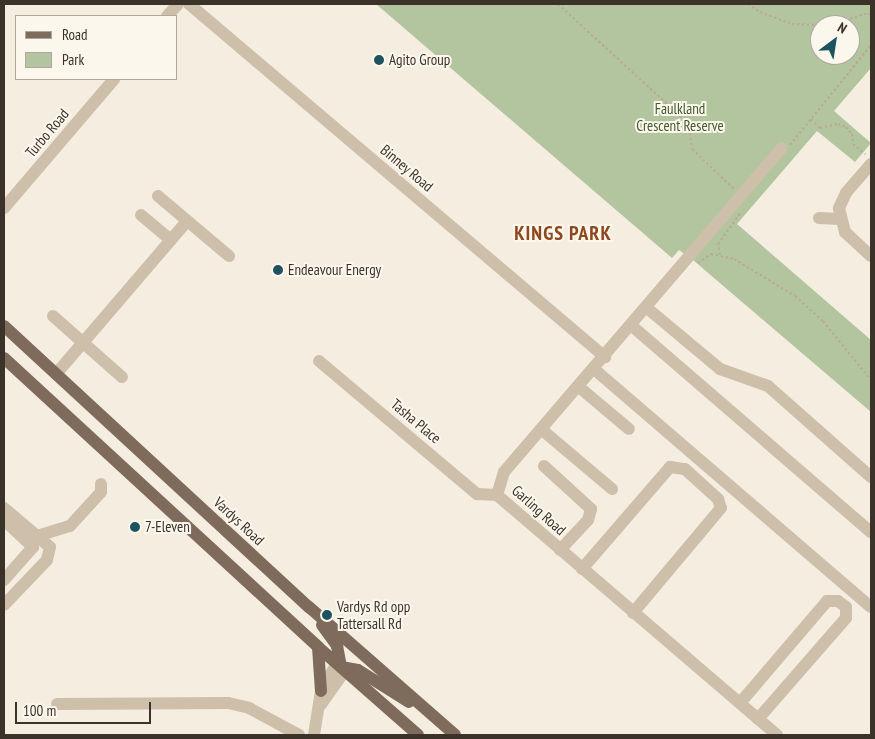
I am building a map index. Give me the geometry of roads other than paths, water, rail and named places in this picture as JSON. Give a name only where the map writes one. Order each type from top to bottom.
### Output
[{"type":"main road","name":"Vardys Road","points":[[4,326],[309,607],[455,735]]},
{"type":"main road","points":[[4,358],[318,647],[418,735]]},
{"type":"main road","points":[[309,607],[337,646],[341,667]]},
{"type":"main road","points":[[318,647],[321,698]]},
{"type":"main road","points":[[341,667],[358,670],[442,723]]},
{"type":"street","points":[[168,15],[178,4]]},
{"type":"street","name":"Binney Road","points":[[189,4],[605,356]]},
{"type":"street","name":"Turbo Road","points":[[4,208],[113,80]]},
{"type":"street","name":"Garling Road","points":[[777,735],[497,495],[498,485],[504,472],[784,148]]},
{"type":"street","points":[[868,159],[842,200],[840,218],[845,232],[871,256]]},
{"type":"street","points":[[158,196],[229,256]]},
{"type":"street","points":[[141,216],[170,240]]},
{"type":"street","points":[[819,218],[840,218]]},
{"type":"street","points":[[56,374],[187,221]]},
{"type":"street","points":[[647,308],[720,369],[768,386],[871,477]]},
{"type":"street","points":[[53,316],[122,377]]},
{"type":"street","points":[[632,326],[871,532]]},
{"type":"street","name":"Tasha Place","points":[[319,361],[477,494],[497,495]]},
{"type":"street","points":[[594,369],[871,607]]},
{"type":"street","points":[[579,386],[629,429]]},
{"type":"street","points":[[541,430],[612,489]]},
{"type":"street","points":[[544,466],[592,510],[588,520],[560,550]]},
{"type":"street","points":[[582,569],[670,467],[685,469],[718,499],[721,508],[633,613]]},
{"type":"street","points":[[37,536],[70,526],[101,492],[101,484]]},
{"type":"street","points":[[4,508],[50,547],[47,560],[4,605]]},
{"type":"street","points":[[4,520],[33,547],[4,580]]},
{"type":"street","points":[[740,703],[827,601],[838,601],[846,607],[846,618],[758,719]]},
{"type":"street","points":[[314,735],[321,698],[341,676],[341,667]]},
{"type":"street","points":[[57,704],[228,703],[249,708],[299,735]]},
{"type":"place","name":"Agito Group","points":[[379,60]]},
{"type":"place","name":"Endeavour Energy","points":[[278,270]]},
{"type":"place","name":"7-Eleven","points":[[135,527]]},
{"type":"place","name":"Vardys Rd opp Tattersall Rd","points":[[327,615]]},
{"type":"district","name":"KINGS PARK","points":[[563,233]]},
{"type":"park label","name":"Faulkland Crescent Reserve","points":[[680,116]]}]
